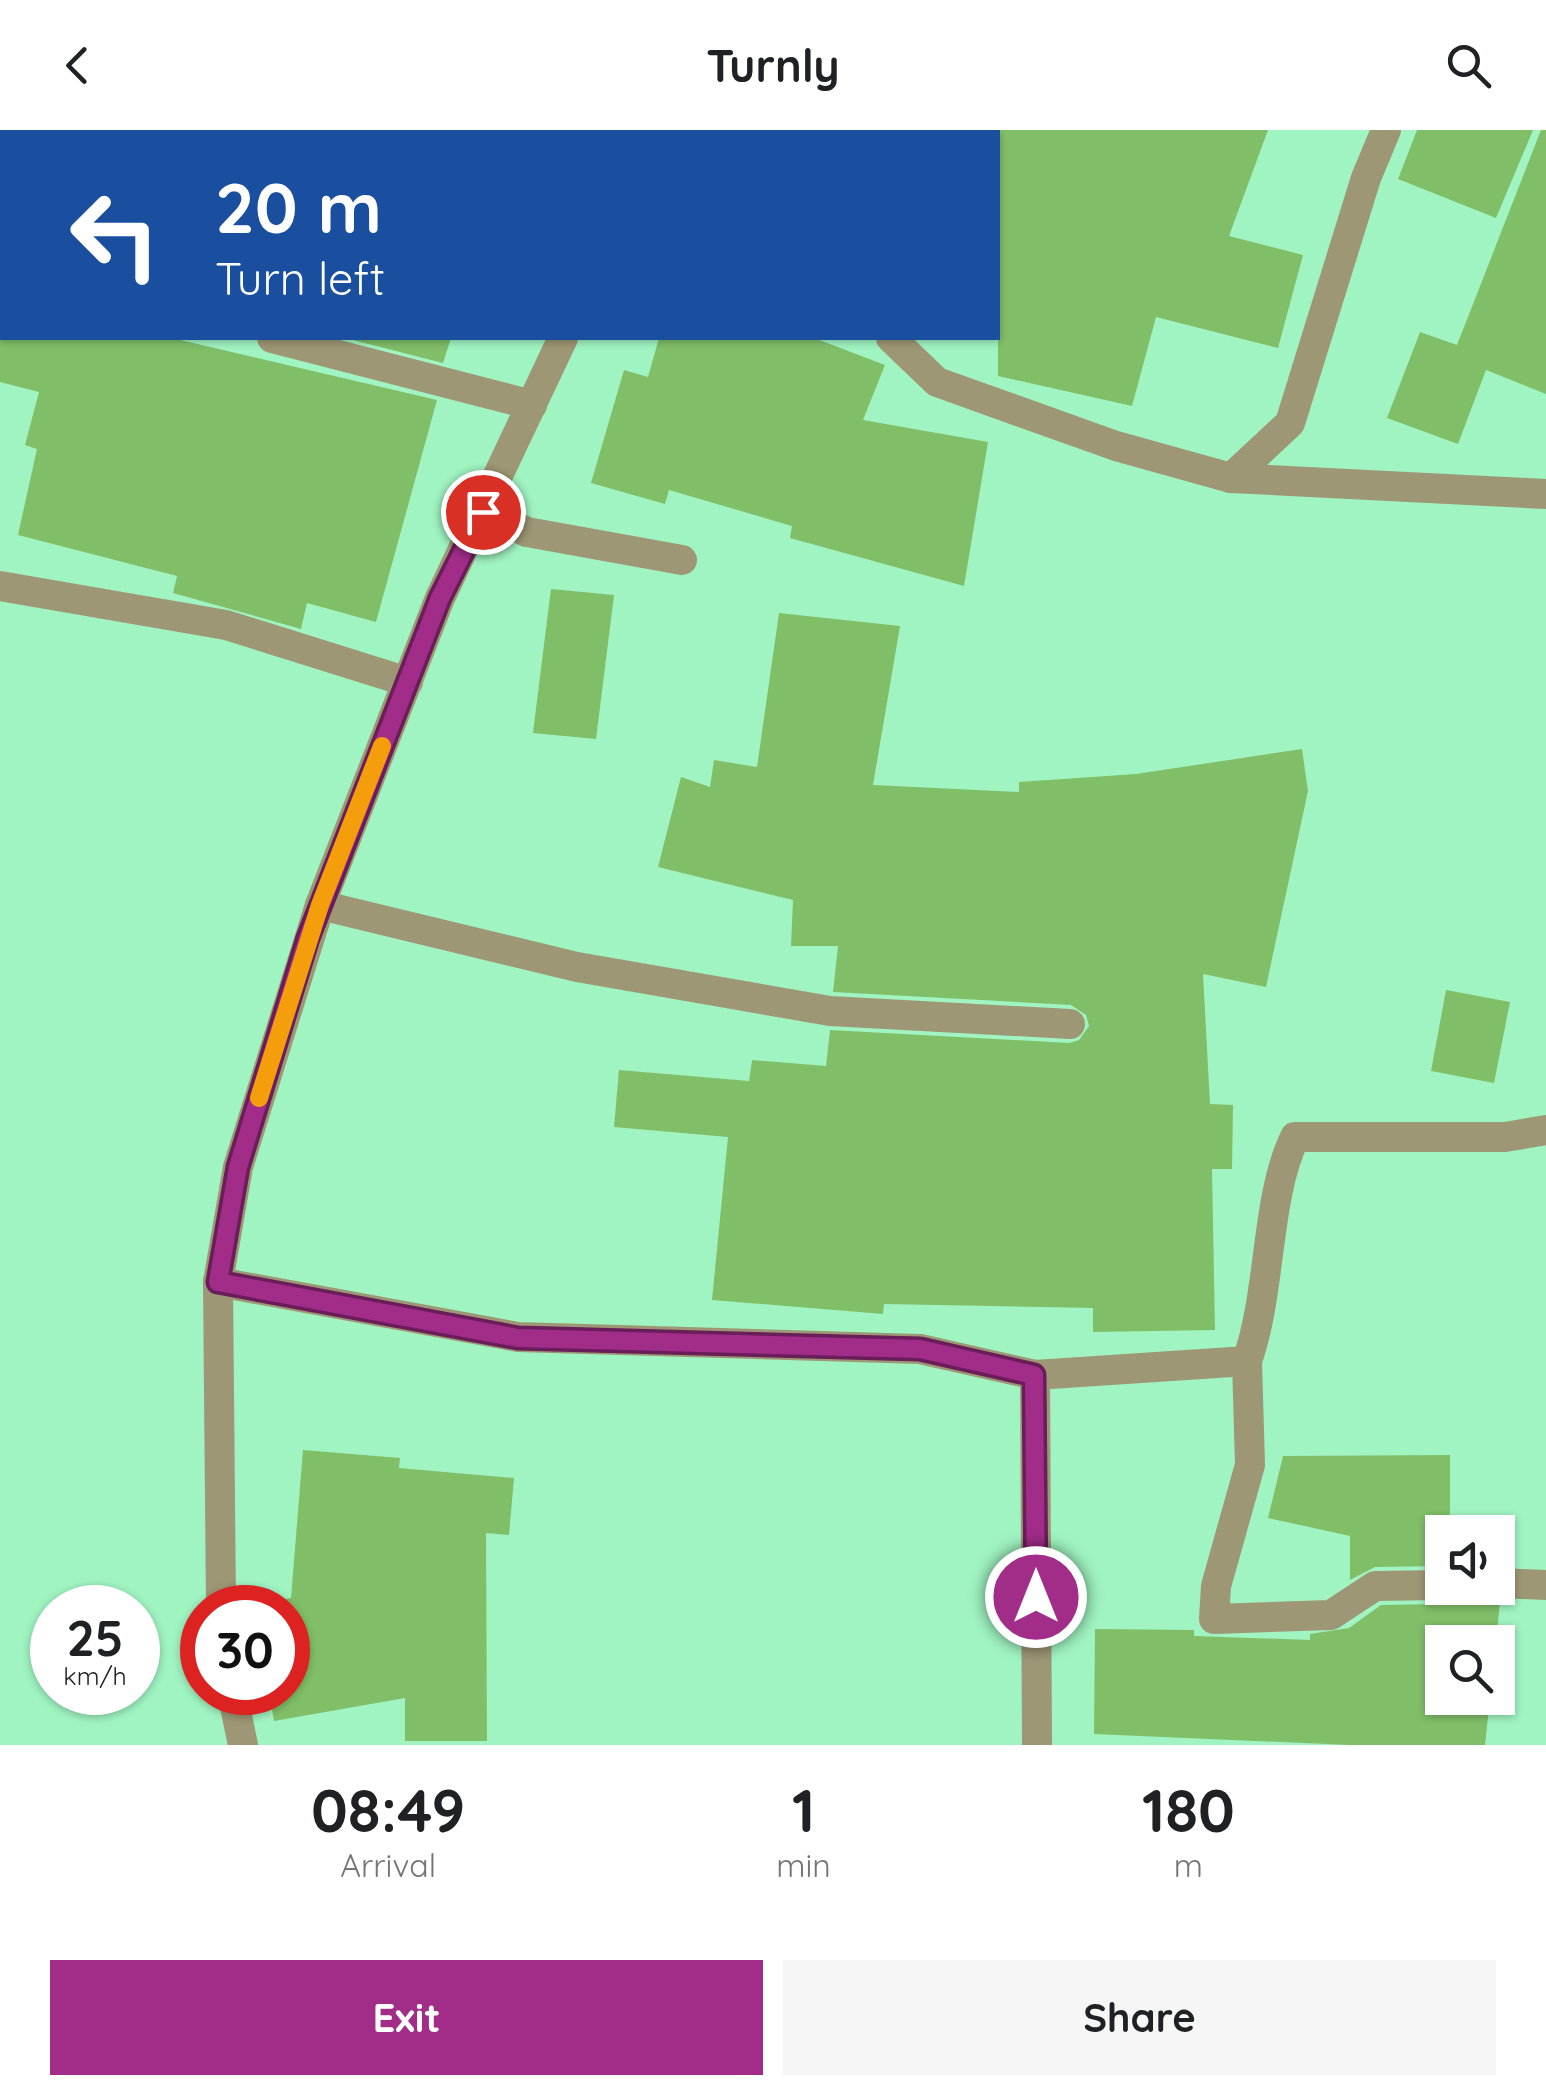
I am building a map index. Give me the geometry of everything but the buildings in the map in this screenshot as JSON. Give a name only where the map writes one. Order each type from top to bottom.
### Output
[{"type":"street","points":[[1231,478],[1290,422],[1366,178],[1386,130]]},
{"type":"street","points":[[280,340],[532,405]]},
{"type":"street","points":[[221,1585],[218,1282],[238,1167],[320,905],[440,598],[563,340]]},
{"type":"street","points":[[893,340],[936,382],[1116,446],[1231,478],[1546,494]]},
{"type":"street","points":[[483,512],[526,532],[682,560]]},
{"type":"street","points":[[0,586],[226,625],[408,682]]},
{"type":"street","points":[[320,905],[578,967],[830,1010],[1070,1024]]},
{"type":"street","points":[[1425,1585],[1375,1586],[1331,1615],[1214,1618],[1216,1586],[1250,1465],[1247,1361],[1262,1318],[1283,1162],[1295,1138],[1505,1137],[1546,1130]]},
{"type":"street","points":[[218,1282],[518,1338],[920,1349],[1034,1375],[1247,1361]]},
{"type":"street","points":[[1034,1375],[1037,1745]]},
{"type":"street","points":[[1515,1584],[1546,1584]]},
{"type":"street","points":[[236,1715],[242,1745]]},
{"type":"slow traffic","points":[[259,1098],[320,905],[382,746]]},
{"type":"route","points":[[483,512],[440,598],[308,938],[238,1167],[218,1282],[518,1338],[920,1349],[1034,1375],[1036,1597]]}]
